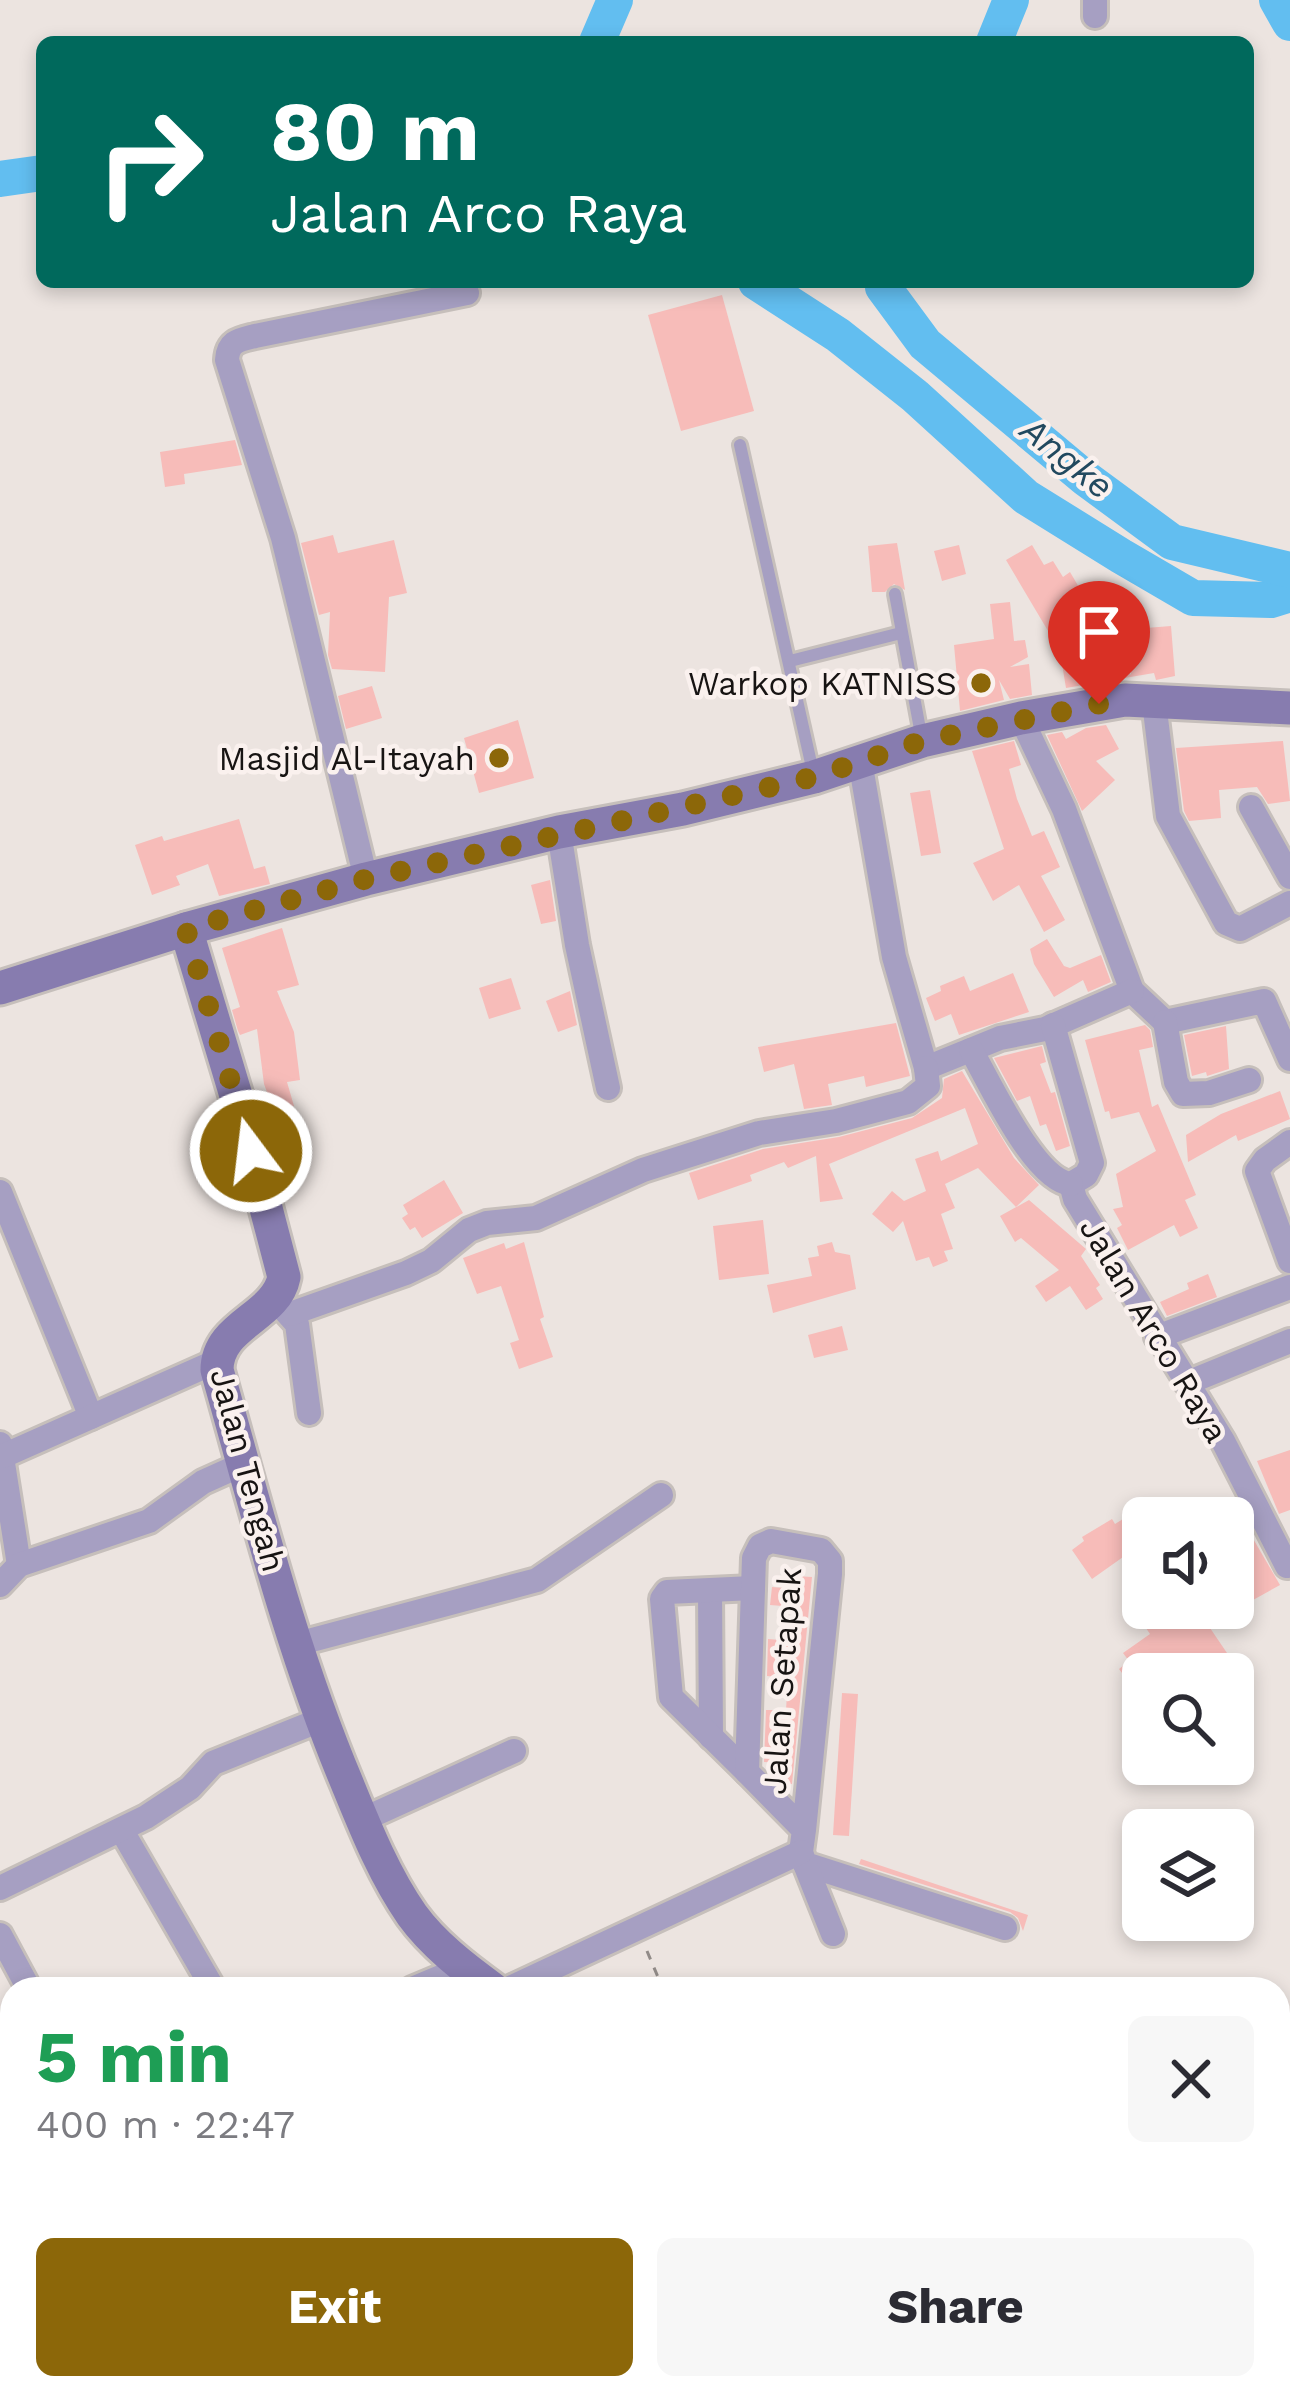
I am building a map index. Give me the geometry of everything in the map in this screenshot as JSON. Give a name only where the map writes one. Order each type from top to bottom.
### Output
[{"type":"main road","points":[[0,988],[366,879],[814,777],[922,741],[1021,718],[1125,700],[1290,708]]},
{"type":"main road","points":[[186,929],[284,1276],[282,1307]]},
{"type":"main road","name":"Jalan Tengah","points":[[282,1307],[225,1340],[217,1361],[243,1464],[320,1720],[362,1820],[415,1919],[477,1977]]},
{"type":"street","points":[[366,879],[284,538],[227,360],[228,350],[235,341],[467,293]]},
{"type":"street","points":[[1154,702],[1168,816],[1226,923],[1240,928],[1290,903]]},
{"type":"street","points":[[1021,718],[1064,809],[1132,991],[1165,1022],[1176,1082],[1183,1094],[1209,1093],[1249,1080]]},
{"type":"street","points":[[309,1413],[300,1338],[282,1307],[406,1273],[430,1262],[469,1230],[536,1218],[643,1170],[759,1133],[836,1121],[908,1102],[928,1086],[894,957],[860,760]]},
{"type":"street","points":[[1251,807],[1290,877]]},
{"type":"street","points":[[560,832],[577,945],[608,1088]]},
{"type":"street","points":[[926,1068],[1014,1034],[1053,1025],[1132,991]]},
{"type":"street","points":[[1165,1022],[1264,1001],[1290,1059]]},
{"type":"street","name":"Jalan Arco Raya","points":[[1053,1025],[1092,1163],[1086,1175],[1071,1184],[1075,1199],[1223,1441],[1287,1566]]},
{"type":"street","points":[[971,1051],[1041,1166],[1062,1183],[1071,1184]]},
{"type":"street","points":[[1290,1142],[1257,1172],[1290,1261]]},
{"type":"street","points":[[1,1199],[92,1417]]},
{"type":"street","points":[[1157,1337],[1290,1287]]},
{"type":"street","points":[[1186,1383],[1290,1341]]},
{"type":"street","points":[[20,1565],[1,1449],[92,1417],[217,1361]]},
{"type":"street","points":[[0,1585],[20,1565],[149,1521],[203,1482],[243,1464]]},
{"type":"street","points":[[297,1644],[537,1580],[661,1495]]},
{"type":"street","name":"Jalan Setapak","points":[[804,1849],[830,1562],[821,1550],[771,1540],[760,1546],[754,1558],[747,1772],[804,1849],[1005,1928]]},
{"type":"street","points":[[747,1772],[670,1697],[662,1599],[668,1592],[752,1588]]},
{"type":"street","points":[[710,1591],[711,1738]]},
{"type":"street","points":[[0,1888],[122,1831],[190,1788],[213,1763],[320,1720]]},
{"type":"street","points":[[362,1820],[514,1751]]},
{"type":"street","points":[[122,1831],[206,1977]]},
{"type":"street","points":[[533,1977],[804,1849],[833,1934]]},
{"type":"street","points":[[0,1935],[23,1977]]},
{"type":"street","points":[[440,1977],[463,1967]]},
{"type":"lane","points":[[740,445],[814,777]]},
{"type":"lane","points":[[895,594],[922,741]]},
{"type":"lane","points":[[790,661],[901,633]]},
{"type":"path","points":[[636,1928],[658,1977]]},
{"type":"building","points":[[722,295],[754,411],[681,431],[648,315]]},
{"type":"building","points":[[235,440],[242,465],[184,474],[185,484],[165,487],[160,452]]},
{"type":"building","points":[[333,535],[338,553],[394,540],[407,593],[389,597],[385,672],[332,669],[330,612],[319,615],[301,543]]},
{"type":"building","points":[[897,543],[905,590],[894,584],[885,592],[872,592],[868,546]]},
{"type":"building","points":[[959,545],[966,574],[942,581],[934,551]]},
{"type":"building","points":[[1032,545],[1044,565],[1053,561],[1063,577],[1070,572],[1096,616],[1054,641],[1006,560]]},
{"type":"building","points":[[1010,602],[1014,641],[1025,640],[1028,657],[1010,667],[1029,664],[1032,695],[1010,699],[999,680],[1004,700],[960,711],[954,645],[994,639],[990,604]]},
{"type":"building","points":[[1145,621],[1146,628],[1171,626],[1175,676],[1156,680],[1154,673],[1066,688],[1061,658],[1115,649],[1131,675],[1126,623]]},
{"type":"building","points":[[372,686],[382,718],[346,729],[338,696]]},
{"type":"building","name":"Masjid Al-Itayah","points":[[518,720],[534,778],[479,793],[464,738]]},
{"type":"building","points":[[1106,725],[1119,749],[1096,761],[1115,780],[1082,811],[1047,735],[1062,732],[1066,739],[1086,728]]},
{"type":"building","points":[[1014,741],[1021,765],[1009,769],[1017,799],[1032,836],[1044,831],[1060,867],[1041,876],[1065,920],[1044,932],[1019,885],[993,901],[973,863],[1004,849],[972,751]]},
{"type":"building","points":[[1283,741],[1290,801],[1268,804],[1257,787],[1219,790],[1221,818],[1189,821],[1176,748]]},
{"type":"building","points":[[930,790],[941,853],[921,856],[910,793]]},
{"type":"building","points":[[239,819],[254,869],[265,866],[270,884],[219,896],[208,864],[176,876],[180,885],[152,895],[135,845]]},
{"type":"building","points":[[550,880],[556,921],[541,924],[531,885]]},
{"type":"building","points":[[282,928],[299,985],[277,991],[294,1032],[300,1080],[287,1082],[294,1106],[274,1111],[264,1084],[257,1029],[240,1035],[238,1031],[232,1010],[240,1007],[222,948]]},
{"type":"building","points":[[1047,939],[1070,968],[1101,955],[1111,982],[1088,992],[1083,980],[1054,997],[1030,949]]},
{"type":"building","points":[[1013,973],[1029,1012],[959,1035],[951,1014],[935,1021],[926,998],[941,991],[940,986],[964,976],[970,991]]},
{"type":"building","points":[[511,978],[521,1009],[489,1019],[479,988]]},
{"type":"building","points":[[570,991],[577,1025],[558,1032],[546,1001]]},
{"type":"building","points":[[896,1023],[910,1076],[866,1087],[864,1076],[828,1084],[832,1105],[804,1109],[794,1064],[764,1072],[758,1047]]},
{"type":"building","points":[[1145,1025],[1153,1047],[1139,1050],[1152,1107],[1158,1104],[1196,1195],[1185,1200],[1198,1228],[1180,1237],[1174,1225],[1128,1250],[1113,1209],[1123,1207],[1116,1174],[1156,1151],[1139,1112],[1111,1119],[1109,1111],[1105,1112],[1085,1040]]},
{"type":"building","points":[[1226,1026],[1229,1069],[1192,1076],[1184,1035]]},
{"type":"building","points":[[1042,1046],[1046,1062],[1040,1064],[1051,1093],[1055,1092],[1070,1146],[1056,1151],[1046,1124],[1040,1126],[1030,1096],[1017,1101],[994,1058]]},
{"type":"building","points":[[962,1071],[1014,1158],[1039,1185],[1016,1207],[978,1168],[945,1184],[955,1208],[941,1214],[953,1249],[944,1251],[948,1261],[933,1267],[929,1257],[916,1261],[903,1221],[893,1232],[872,1214],[892,1191],[904,1201],[926,1191],[915,1159],[938,1151],[941,1161],[978,1144],[965,1108],[829,1164],[843,1199],[820,1202],[816,1156],[788,1168],[784,1162],[750,1175],[752,1181],[698,1200],[689,1173],[763,1149],[839,1137],[912,1118],[942,1098],[944,1079]]},
{"type":"building","points":[[1280,1091],[1290,1119],[1238,1141],[1236,1135],[1188,1162],[1186,1135],[1221,1114]]},
{"type":"building","points":[[444,1180],[463,1213],[422,1238],[402,1218],[408,1214],[403,1205]]},
{"type":"building","points":[[1029,1200],[1086,1249],[1081,1256],[1100,1285],[1096,1288],[1103,1299],[1086,1310],[1070,1286],[1046,1302],[1035,1286],[1059,1270],[1021,1238],[1015,1242],[1000,1216]]},
{"type":"building","points":[[763,1220],[769,1274],[719,1280],[713,1226]]},
{"type":"building","points":[[524,1242],[553,1357],[519,1369],[510,1343],[519,1340],[501,1286],[477,1294],[463,1258],[504,1243],[506,1249]]},
{"type":"building","points":[[832,1242],[835,1252],[850,1255],[856,1289],[773,1313],[767,1285],[812,1276],[808,1258],[819,1256],[817,1246]]},
{"type":"building","points":[[1208,1274],[1217,1297],[1167,1316],[1160,1302]]},
{"type":"building","points":[[842,1326],[848,1350],[814,1358],[808,1335]]},
{"type":"building","points":[[1290,1450],[1290,1510],[1279,1514],[1257,1461]]},
{"type":"building","points":[[1112,1519],[1115,1524],[1122,1520],[1122,1558],[1092,1579],[1072,1550],[1084,1541],[1082,1537]]},
{"type":"building","points":[[1254,1540],[1280,1585],[1254,1599]]},
{"type":"building","points":[[796,1576],[812,1577],[792,1784],[782,1783],[783,1763],[764,1762],[766,1710],[786,1710],[788,1678],[767,1676],[768,1639],[793,1641],[795,1607],[770,1605],[772,1587],[796,1589]]},
{"type":"building","points":[[1147,1629],[1211,1629],[1227,1653],[1123,1653],[1150,1634]]},
{"type":"building","points":[[842,1693],[858,1694],[849,1836],[833,1835]]},
{"type":"building","points":[[861,1859],[1028,1915],[1023,1931],[1010,1912],[859,1864]]},
{"type":"waterway","name":"Angke","points":[[600,36],[615,0]]},
{"type":"waterway","name":"Angke","points":[[996,36],[1011,0]]},
{"type":"waterway","name":"Angke","points":[[1277,0],[1290,23]]},
{"type":"waterway","name":"Angke","points":[[0,179],[36,174]]},
{"type":"waterway","points":[[765,288],[838,335],[915,396],[1026,497],[1193,598],[1271,600],[1290,594]]},
{"type":"waterway","name":"Angke","points":[[884,288],[925,344],[1085,478],[1172,542],[1290,570]]},
{"type":"place","name":"Warkop KATNISS","points":[[981,683]]},
{"type":"place","name":"Masjid Al-Itayah","points":[[499,758]]},
{"type":"route","points":[[251,1151],[186,929],[560,832],[814,777],[922,741],[1099,704]]}]
